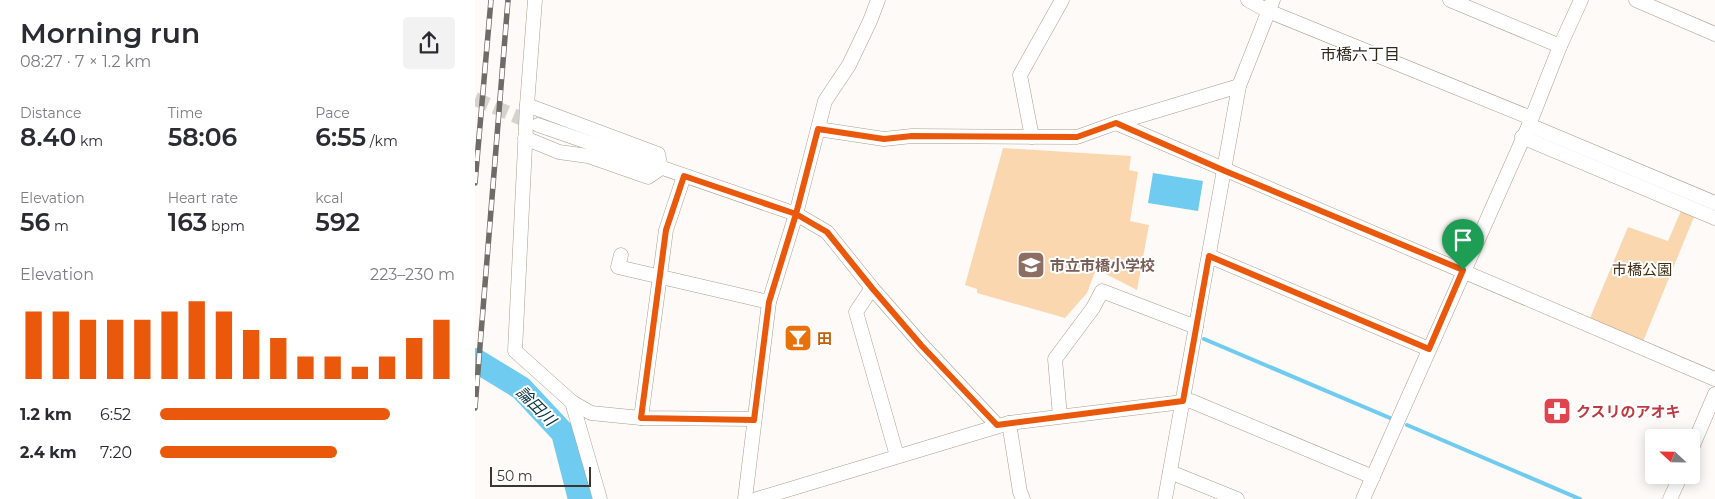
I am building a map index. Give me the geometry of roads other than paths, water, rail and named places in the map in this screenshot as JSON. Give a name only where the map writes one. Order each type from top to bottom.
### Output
[{"type":"street","points":[[535,0],[525,138],[515,351],[572,402],[591,413],[641,418],[754,420]]},
{"type":"street","points":[[745,499],[769,302],[796,214],[825,101],[849,65],[870,22],[878,0]]},
{"type":"street","points":[[1032,136],[1019,75],[1062,0]]},
{"type":"street","points":[[1248,0],[1271,5],[1715,203]]},
{"type":"street","points":[[1449,0],[1560,46]]},
{"type":"street","points":[[1363,499],[1530,121],[1581,0]]},
{"type":"street","points":[[1636,0],[1715,34]]},
{"type":"street","points":[[1165,499],[1239,86],[1271,5]]},
{"type":"street","points":[[818,129],[884,139],[912,136],[1077,137],[1116,123],[1239,86]]},
{"type":"street","points":[[527,105],[658,154],[661,168]]},
{"type":"street","points":[[1116,123],[1715,379]]},
{"type":"street","points":[[538,126],[796,214],[827,232],[921,345],[1003,424],[1023,499]]},
{"type":"street","points":[[1522,137],[1715,218]]},
{"type":"street","points":[[525,138],[559,152],[588,156],[649,177],[661,168]]},
{"type":"street","points":[[641,418],[666,230],[684,176]]},
{"type":"street","points":[[621,255],[618,267],[769,302]]},
{"type":"street","points":[[1209,256],[1429,349]]},
{"type":"street","points":[[872,288],[855,312],[897,456]]},
{"type":"street","points":[[1060,416],[1055,359],[1093,308],[1102,291],[1196,327]]},
{"type":"street","points":[[1700,429],[1715,394]]},
{"type":"street","points":[[757,499],[1003,424],[1183,401],[1191,401],[1373,477]]},
{"type":"street","points":[[572,402],[600,499]]},
{"type":"street","points":[[1170,472],[1237,499]]},
{"type":"street","points":[[1670,499],[1677,484]]},
{"type":"water","points":[[1153,173],[1203,181],[1198,211],[1148,203]]},
{"type":"waterway","points":[[1204,339],[1390,418]]},
{"type":"waterway","name":"論田川","points":[[475,360],[521,388],[563,433],[580,499]]},
{"type":"waterway","points":[[1407,425],[1580,499]]},
{"type":"tunnel","points":[[475,99],[537,125]]},
{"type":"railway","points":[[475,183],[491,0]]},
{"type":"railway","points":[[475,408],[508,0]]},
{"type":"place","name":"市立市橋小学校","points":[[1031,265]]},
{"type":"place","name":"田","points":[[798,338]]},
{"type":"place","name":"クスリのアオキ","points":[[1557,411]]},
{"type":"district","name":"市橋六丁目","points":[[1360,54]]},
{"type":"park label","name":"市橋公園","points":[[1642,269]]}]
